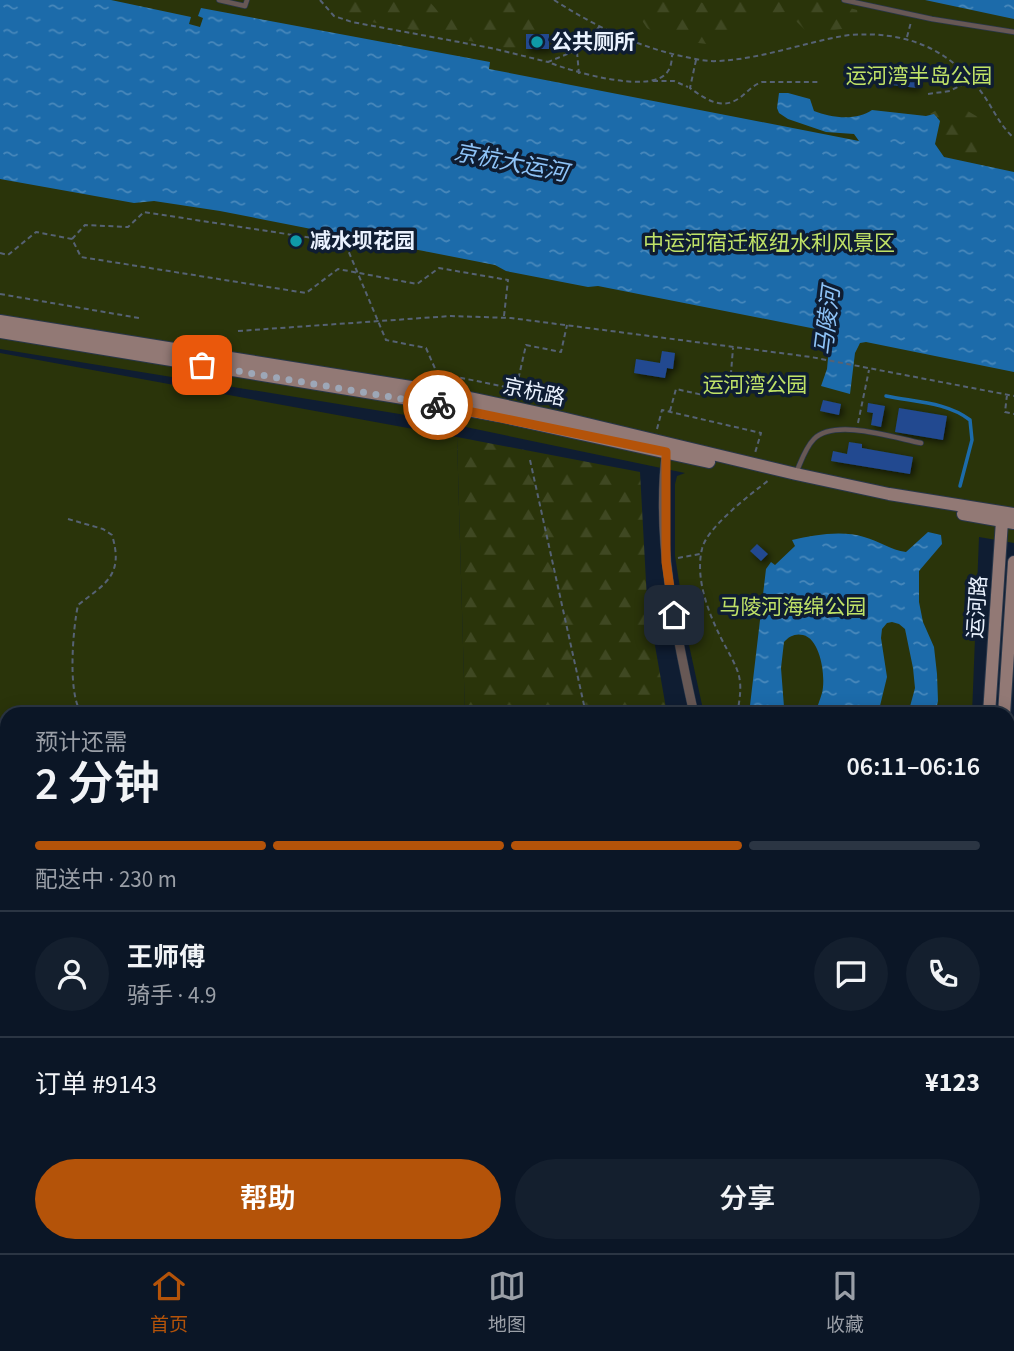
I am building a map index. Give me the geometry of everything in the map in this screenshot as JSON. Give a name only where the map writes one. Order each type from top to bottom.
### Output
[{"type":"street","name":"京杭路","points":[[0,321],[405,385],[654,440],[667,448],[874,498],[1010,518]]},
{"type":"street","name":"京杭路","points":[[0,332],[403,398],[667,448],[1010,518]]},
{"type":"street","points":[[667,448],[666,562],[678,641],[692,707]]},
{"type":"street","name":"运河路","points":[[990,707],[1010,518]]},
{"type":"street","name":"运河路","points":[[1004,707],[1014,562]]},
{"type":"lane","points":[[219,0],[245,6],[247,0]]},
{"type":"lane","points":[[844,0],[1014,32]]},
{"type":"lane","points":[[796,474],[811,441],[828,431],[857,430],[921,443]]},
{"type":"path","points":[[320,0],[334,16],[352,22],[491,48],[548,62],[579,74],[674,81],[707,100],[725,104],[737,100],[762,82],[818,82]]},
{"type":"path","points":[[554,0],[599,27],[635,44],[696,59],[716,61],[739,58],[849,35],[907,38],[947,58],[970,79],[1000,124],[1014,138]]},
{"type":"path","points":[[907,38],[913,15]]},
{"type":"path","points":[[548,62],[577,51],[599,27]]},
{"type":"path","points":[[577,51],[579,74]]},
{"type":"path","points":[[649,81],[662,77],[668,71],[672,54]]},
{"type":"path","points":[[690,88],[696,59]]},
{"type":"path","points":[[928,94],[950,91],[970,79]]},
{"type":"path","points":[[72,239],[85,225],[128,228],[144,212],[345,243],[386,340],[426,348],[438,373],[516,388],[526,345],[561,352],[567,324]]},
{"type":"path","points":[[0,253],[8,255],[36,232],[72,239]]},
{"type":"path","points":[[72,239],[81,257],[306,293],[338,269],[417,284],[439,268],[508,280],[503,318]]},
{"type":"path","points":[[0,294],[139,318]]},
{"type":"path","points":[[238,331],[451,316],[503,318],[733,346],[870,368],[1014,396]]},
{"type":"path","points":[[669,412],[676,388],[703,395],[708,379],[748,388],[749,378],[732,373],[733,346]]},
{"type":"path","points":[[857,430],[870,368]]},
{"type":"path","points":[[1007,394],[1005,412],[1014,414]]},
{"type":"path","points":[[654,440],[662,410],[761,433],[754,457]]},
{"type":"path","points":[[530,460],[584,707]]},
{"type":"path","points":[[738,707],[741,677],[711,614],[702,582],[702,547],[722,521],[774,476]]},
{"type":"path","points":[[68,519],[103,528],[112,535],[116,557],[115,567],[107,583],[78,605],[72,686],[78,707]]},
{"type":"path","points":[[666,562],[701,554]]},
{"type":"green space","name":"中运河宿迁枢纽水利风景区","points":[[0,0],[1014,0],[1014,543],[979,537],[972,707],[702,707],[689,645],[675,556],[675,484],[677,476],[685,473],[418,417],[0,349]]},
{"type":"green space","points":[[325,0],[428,0],[443,17],[459,17],[484,14],[503,0],[524,0],[545,19],[559,23],[560,35],[549,49],[516,50],[340,16]]},
{"type":"green space","points":[[637,0],[696,0],[705,4],[723,0],[821,0],[857,10],[859,20],[855,27],[813,33],[806,31],[787,12],[776,13],[750,24],[723,54],[717,53],[720,44],[710,40],[707,44],[681,41],[663,32],[653,32],[643,22]]},
{"type":"green space","points":[[948,103],[954,103],[983,120],[983,140],[972,163],[944,157],[935,144],[940,119],[930,114]]},
{"type":"green space","points":[[0,353],[457,437],[465,707],[0,707]]},
{"type":"green space","points":[[457,437],[640,472],[647,600],[666,707],[465,707]]},
{"type":"water","name":"京杭大运河","points":[[0,0],[111,0],[191,17],[189,24],[200,27],[203,18],[198,16],[201,8],[490,62],[489,69],[859,141],[854,134],[826,132],[788,119],[779,113],[777,108],[779,93],[810,99],[814,111],[836,117],[859,116],[872,110],[926,116],[934,114],[940,121],[935,144],[944,157],[1014,172],[1014,372],[866,342],[860,343],[855,353],[850,394],[821,386],[827,369],[830,337],[821,330],[598,286],[588,287],[506,271],[495,265],[220,211],[154,201],[134,203],[0,179]]},
{"type":"water","points":[[925,0],[1014,0],[1014,19]]},
{"type":"water","points":[[928,532],[941,535],[942,544],[919,571],[919,602],[923,622],[934,647],[937,707],[910,707],[915,688],[905,629],[892,622],[882,629],[887,677],[880,707],[817,707],[823,686],[821,660],[809,638],[798,634],[784,642],[781,668],[784,707],[750,707],[766,569],[771,562],[775,565],[795,546],[792,540],[846,534],[864,537],[906,552]]},
{"type":"building","name":"公共厕所","points":[[526,34],[549,34],[549,49],[526,49]]},
{"type":"building","points":[[885,77],[917,81],[917,88],[884,84]]},
{"type":"building","points":[[662,351],[675,353],[673,369],[667,368],[665,378],[634,373],[636,359],[660,363]]},
{"type":"building","points":[[823,400],[841,404],[839,415],[820,411]]},
{"type":"building","points":[[868,403],[885,406],[881,427],[871,425],[873,413],[867,412]]},
{"type":"building","points":[[899,408],[947,416],[943,440],[895,432]]},
{"type":"building","points":[[849,442],[862,444],[862,448],[913,457],[910,474],[831,461],[833,451],[847,454]]},
{"type":"building","points":[[757,544],[768,554],[761,561],[750,551]]},
{"type":"waterway","name":"马陵河","points":[[886,396],[941,406],[970,420],[972,440],[960,486]]},
{"type":"way so far","points":[[202,365],[438,405]]},
{"type":"place","name":"公共厕所","points":[[537,42]]},
{"type":"place","name":"减水坝花园","points":[[296,241]]},
{"type":"route","points":[[438,405],[666,452],[666,562],[674,615]]},
{"type":"park label","name":"运河湾半岛公园","points":[[919,76]]},
{"type":"park label","name":"运河湾公园","points":[[755,385]]},
{"type":"park label","name":"马陵河海绵公园","points":[[793,607]]}]
